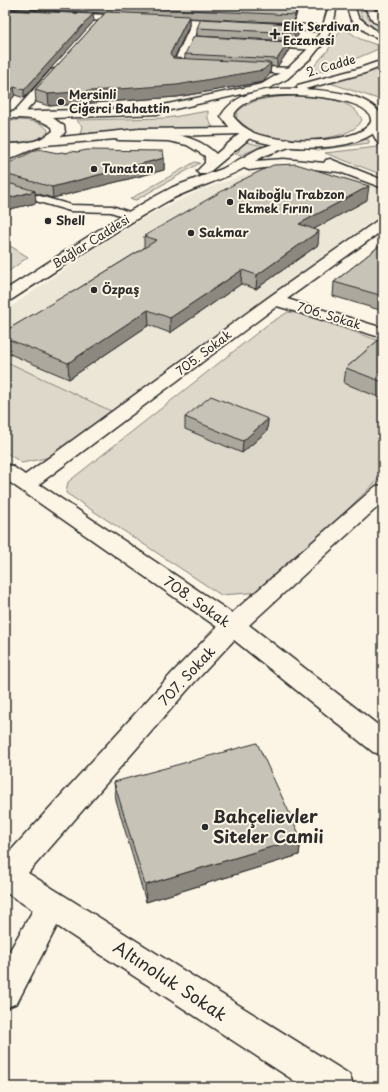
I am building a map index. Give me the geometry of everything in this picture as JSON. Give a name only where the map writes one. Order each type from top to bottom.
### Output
[{"type":"main road","points":[[146,112],[265,86],[279,80],[291,71],[316,47],[327,29],[333,5]]},
{"type":"main road","points":[[350,5],[354,18],[372,32],[383,37]]},
{"type":"main road","points":[[369,9],[377,20],[383,23]]},
{"type":"main road","points":[[177,21],[185,10]]},
{"type":"main road","points":[[5,13],[242,25]]},
{"type":"main road","points":[[94,29],[104,18]]},
{"type":"main road","points":[[197,22],[193,39],[177,66],[214,68]]},
{"type":"main road","points":[[257,26],[327,29]]},
{"type":"main road","points":[[249,43],[316,47]]},
{"type":"main road","points":[[18,115],[64,63]]},
{"type":"main road","name":"2. Cadde","points":[[286,92],[361,71],[383,63]]},
{"type":"main road","points":[[228,68],[291,71]]},
{"type":"main road","points":[[5,115],[146,112],[196,107],[286,92],[324,94],[342,97],[369,108],[377,123],[383,142]]},
{"type":"main road","points":[[250,98],[229,109],[227,116],[230,124],[243,132],[261,139],[292,143],[317,144],[343,141],[367,133],[377,123],[383,103]]},
{"type":"main road","points":[[30,115],[53,121],[58,126],[59,132],[54,137],[44,142]]},
{"type":"main road","points":[[5,156],[29,146],[44,142],[139,133],[243,132]]},
{"type":"main road","points":[[178,190],[211,165],[243,132]]},
{"type":"main road","points":[[106,136],[168,137],[191,142],[211,155],[211,165]]},
{"type":"main road","points":[[227,172],[262,152],[292,143],[310,154],[342,169],[383,184]]},
{"type":"main road","points":[[5,148],[29,146]]},
{"type":"main road","points":[[178,190],[227,172],[264,163],[284,162],[342,169]]},
{"type":"main road","name":"Bağlar Caddesi","points":[[5,297],[131,216],[178,190]]},
{"type":"main road","name":"705. Sokak","points":[[26,484],[275,300],[383,223]]},
{"type":"main road","name":"706. Sokak","points":[[275,300],[383,333]]},
{"type":"main road","name":"708. Sokak","points":[[5,470],[232,626],[383,744]]},
{"type":"main road","name":"707. Sokak","points":[[6,876],[182,679],[232,626],[383,491]]},
{"type":"main road","name":"Altınoluk Sokak","points":[[6,876],[336,1087]]},
{"type":"main road","points":[[5,991],[52,905]]},
{"type":"lane","points":[[369,9],[383,11]]},
{"type":"lane","points":[[5,189],[70,208],[112,209],[131,216]]},
{"type":"shaded area","points":[[357,5],[363,5],[368,18],[383,27],[383,33],[364,21]]},
{"type":"shaded area","points":[[342,28],[360,39],[383,47],[324,71],[308,73],[328,50]]},
{"type":"shaded area","points":[[383,67],[383,92],[378,99],[330,83]]},
{"type":"shaded area","points":[[297,96],[324,98],[343,103],[357,112],[362,120],[354,129],[341,135],[305,140],[286,139],[253,132],[242,126],[236,118],[238,111],[244,106],[258,100]]},
{"type":"shaded area","points":[[208,111],[208,119],[214,129],[140,129],[80,134],[82,126],[76,120],[167,118]]},
{"type":"shaded area","points":[[19,120],[35,122],[42,125],[48,130],[47,135],[32,142],[5,146],[5,121]]},
{"type":"shaded area","points":[[365,139],[369,140],[369,143],[318,150],[311,148]]},
{"type":"shaded area","points":[[241,141],[263,146],[241,155],[235,154],[239,151]]},
{"type":"shaded area","points":[[377,147],[383,152],[383,175],[325,153]]},
{"type":"shaded area","points":[[195,162],[200,163],[136,200],[130,199]]},
{"type":"shaded area","points":[[268,167],[312,167],[383,189],[383,213],[111,411],[5,361],[5,311],[106,240],[157,211],[201,190]]},
{"type":"shaded area","points":[[5,246],[12,247],[28,257],[5,274]]},
{"type":"shaded area","points":[[288,312],[302,314],[383,342],[383,475],[263,592],[221,595],[66,493],[68,482],[267,325]]},
{"type":"shaded area","points":[[5,361],[111,411],[51,457],[22,463],[5,452]]},
{"type":"building","points":[[80,5],[297,5],[295,15]]},
{"type":"building","points":[[5,10],[93,14],[24,90],[14,87],[10,91],[5,92]]},
{"type":"building","points":[[106,12],[189,16],[170,54],[173,58],[271,63],[263,70],[177,85],[48,94],[35,90]]},
{"type":"building","points":[[201,19],[292,24],[291,27],[298,27],[295,33],[197,28]]},
{"type":"building","points":[[194,36],[289,42],[277,59],[185,54]]},
{"type":"building","points":[[38,149],[58,153],[87,150],[163,151],[164,158],[52,187],[5,174],[5,165]]},
{"type":"building","points":[[296,164],[369,186],[299,224],[319,231],[257,275],[242,270],[170,318],[148,310],[68,363],[5,338],[5,331],[71,293],[157,240],[144,236],[236,183],[273,165]]},
{"type":"building","points":[[5,182],[35,191],[5,199]]},
{"type":"building","points":[[383,243],[383,296],[334,282]]},
{"type":"building","points":[[383,336],[383,382],[346,368]]},
{"type":"building","points":[[211,396],[268,419],[243,441],[185,417]]},
{"type":"building","name":"Bahçelievler Siteler Camii","points":[[257,743],[301,838],[145,885],[114,782]]},
{"type":"place","name":"Elit Serdivan Eczanesi","points":[[275,34]]},
{"type":"place","name":"Mersinli Ciğerci Bahattin","points":[[61,102]]},
{"type":"place","name":"Tunatan","points":[[94,169]]},
{"type":"place","name":"Naiboğlu Trabzon Ekmek Fırını","points":[[230,202]]},
{"type":"place","name":"Shell","points":[[48,221]]},
{"type":"place","name":"Sakmar","points":[[191,233]]},
{"type":"place","name":"Özpaş","points":[[94,290]]},
{"type":"place","name":"Bahçelievler Siteler Camii","points":[[205,827]]}]
